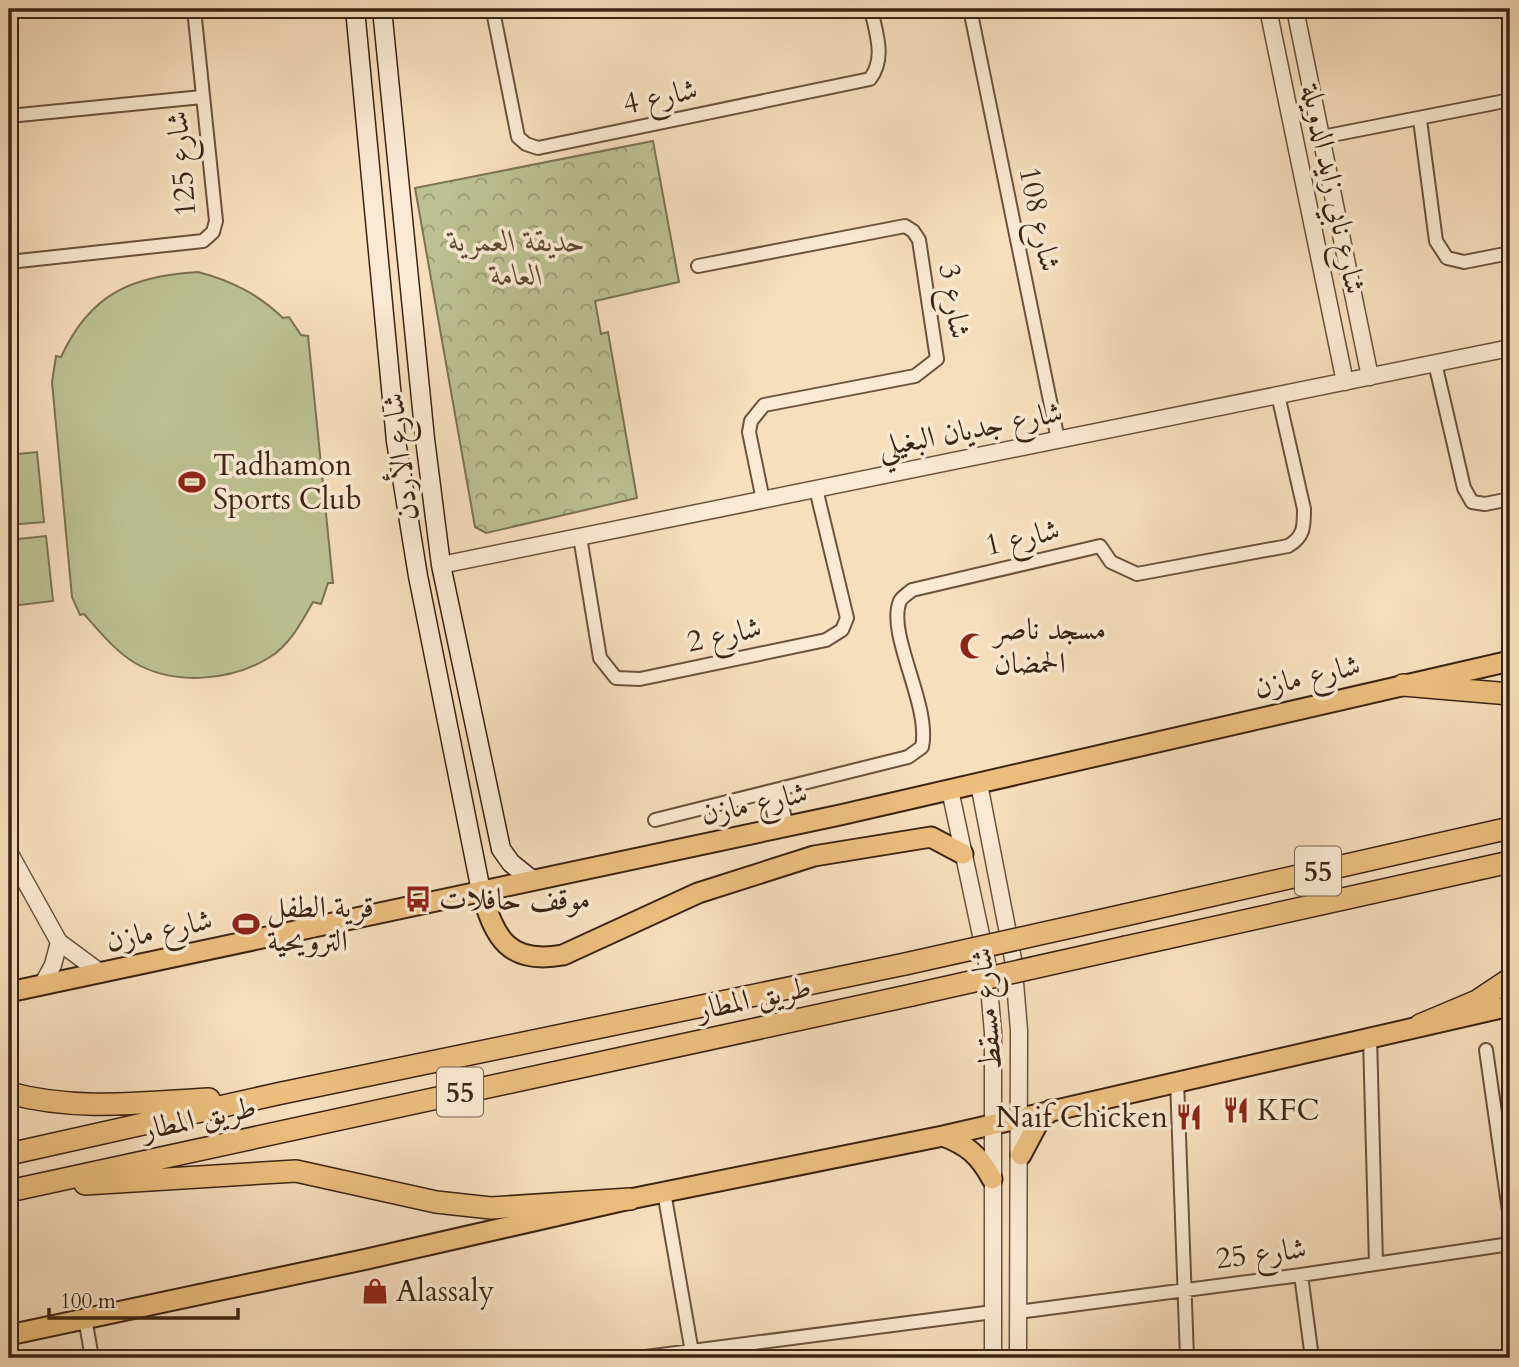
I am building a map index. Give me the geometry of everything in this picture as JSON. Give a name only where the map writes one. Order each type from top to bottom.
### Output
[{"type":"highway","points":[[1403,685],[1510,694]]},
{"type":"highway","name":"طريق المطار","points":[[9,1154],[277,1094],[905,964],[1510,828]]},
{"type":"highway","name":"طريق المطار","points":[[11,1190],[912,995],[1510,862]]},
{"type":"highway","points":[[1420,1025],[1477,1001],[1510,979]]},
{"type":"highway","points":[[9,1093],[42,1102],[99,1107],[277,1094]]},
{"type":"highway","points":[[11,1190],[266,1170],[296,1171],[436,1202],[491,1208],[630,1199]]},
{"type":"main road","name":"شارع الأردن","points":[[355,9],[396,441],[440,690],[481,891]]},
{"type":"main road","name":"شارع الأردن","points":[[382,9],[425,439],[441,565],[501,849],[511,863],[532,880]]},
{"type":"main road","points":[[367,127],[380,136],[388,133],[394,122]]},
{"type":"main road","points":[[396,441],[410,433],[425,439]]},
{"type":"main road","name":"شارع مازن","points":[[9,992],[782,828],[1510,662]]},
{"type":"main road","points":[[440,690],[458,691],[466,682]]},
{"type":"main road","points":[[481,891],[491,927],[508,947],[541,959],[563,956],[709,889],[814,856],[931,836],[963,854]]},
{"type":"main road","points":[[9,1335],[368,1259],[630,1199],[943,1136],[1177,1080],[1510,1006]]},
{"type":"main road","points":[[1021,1155],[1033,1130],[1051,1110]]},
{"type":"main road","points":[[943,1136],[964,1144],[981,1158],[992,1179]]},
{"type":"street","name":"شارع 125","points":[[9,262],[203,241],[213,232],[216,221],[194,9]]},
{"type":"street","name":"شارع 4","points":[[496,9],[494,16],[518,137],[526,144],[538,148],[870,79],[878,69],[880,51],[871,9]]},
{"type":"street","name":"شارع 108","points":[[970,9],[1058,440]]},
{"type":"street","name":"شارع نابي زايد الدويلة","points":[[1268,9],[1345,382]]},
{"type":"street","name":"شارع نابي زايد الدويلة","points":[[1295,9],[1370,377]]},
{"type":"street","points":[[9,116],[202,97]]},
{"type":"street","points":[[1322,137],[1420,120],[1510,100]]},
{"type":"street","points":[[1420,120],[1436,241],[1447,258],[1464,262],[1510,253]]},
{"type":"street","name":"شارع 3","points":[[698,266],[905,226],[913,231],[919,240],[937,359],[915,376],[764,405],[751,421],[749,432],[763,500]]},
{"type":"street","points":[[1313,229],[1324,238],[1332,237],[1340,226]]},
{"type":"street","points":[[1321,265],[1336,257],[1347,260]]},
{"type":"street","name":"شارع جديان البغيلي","points":[[441,565],[1510,348]]},
{"type":"street","points":[[1435,363],[1464,488],[1472,502],[1485,504],[1510,499]]},
{"type":"street","name":"شارع 1","points":[[655,820],[908,757],[922,747],[926,729],[898,626],[901,601],[912,590],[1100,546],[1111,562],[1137,574],[1287,546],[1299,540],[1304,528],[1304,509],[1278,395]]},
{"type":"street","name":"شارع 2","points":[[580,537],[600,658],[616,678],[640,679],[826,640],[842,630],[847,618],[816,489]]},
{"type":"street","name":"شارع مسقط","points":[[979,784],[1013,959],[1019,1030],[1021,1155],[1018,1358]]},
{"type":"street","name":"شارع مسقط","points":[[950,790],[987,962],[995,1124],[992,1179],[993,1358]]},
{"type":"street","points":[[773,791],[782,828]]},
{"type":"street","points":[[9,852],[59,942],[100,972]]},
{"type":"street","points":[[42,985],[53,965],[59,942]]},
{"type":"street","points":[[1370,1037],[1376,1264]]},
{"type":"street","points":[[1486,1050],[1510,1218]]},
{"type":"street","points":[[1177,1080],[1187,1358]]},
{"type":"street","points":[[664,1192],[693,1354]]},
{"type":"street","name":"شارع 25","points":[[1018,1311],[1301,1275],[1510,1244]]},
{"type":"street","points":[[1301,1275],[1310,1358]]},
{"type":"street","points":[[638,1358],[693,1354],[993,1312]]},
{"type":"street","points":[[85,1318],[92,1358]]},
{"type":"green space","name":"حديقة العمرية العامة","points":[[653,141],[679,282],[595,301],[601,334],[608,332],[637,498],[486,533],[475,527],[415,188]]},
{"type":"green space","name":"Tadhamon Sports Club","points":[[198,272],[233,284],[254,295],[283,318],[289,317],[301,335],[308,336],[333,583],[328,583],[321,604],[313,602],[300,625],[270,657],[221,676],[185,678],[151,670],[135,663],[114,647],[84,614],[80,615],[72,597],[52,382],[56,356],[61,357],[72,335],[99,303],[115,292],[152,278]]},
{"type":"green space","points":[[37,452],[44,522],[9,525],[9,455]]},
{"type":"green space","points":[[46,536],[53,601],[12,606],[9,540]]},
{"type":"place","name":"Tadhamon Sports Club","points":[[192,482]]},
{"type":"place","name":"مسجد ناصر الحمضان","points":[[973,646]]},
{"type":"place","name":"موقف حافلات","points":[[418,899]]},
{"type":"place","name":"قرية الطفل الترويحية","points":[[246,924]]},
{"type":"place","name":"KFC","points":[[1236,1110]]},
{"type":"place","name":"Naif Chicken","points":[[1189,1117]]},
{"type":"place","name":"Alassaly","points":[[375,1291]]}]
